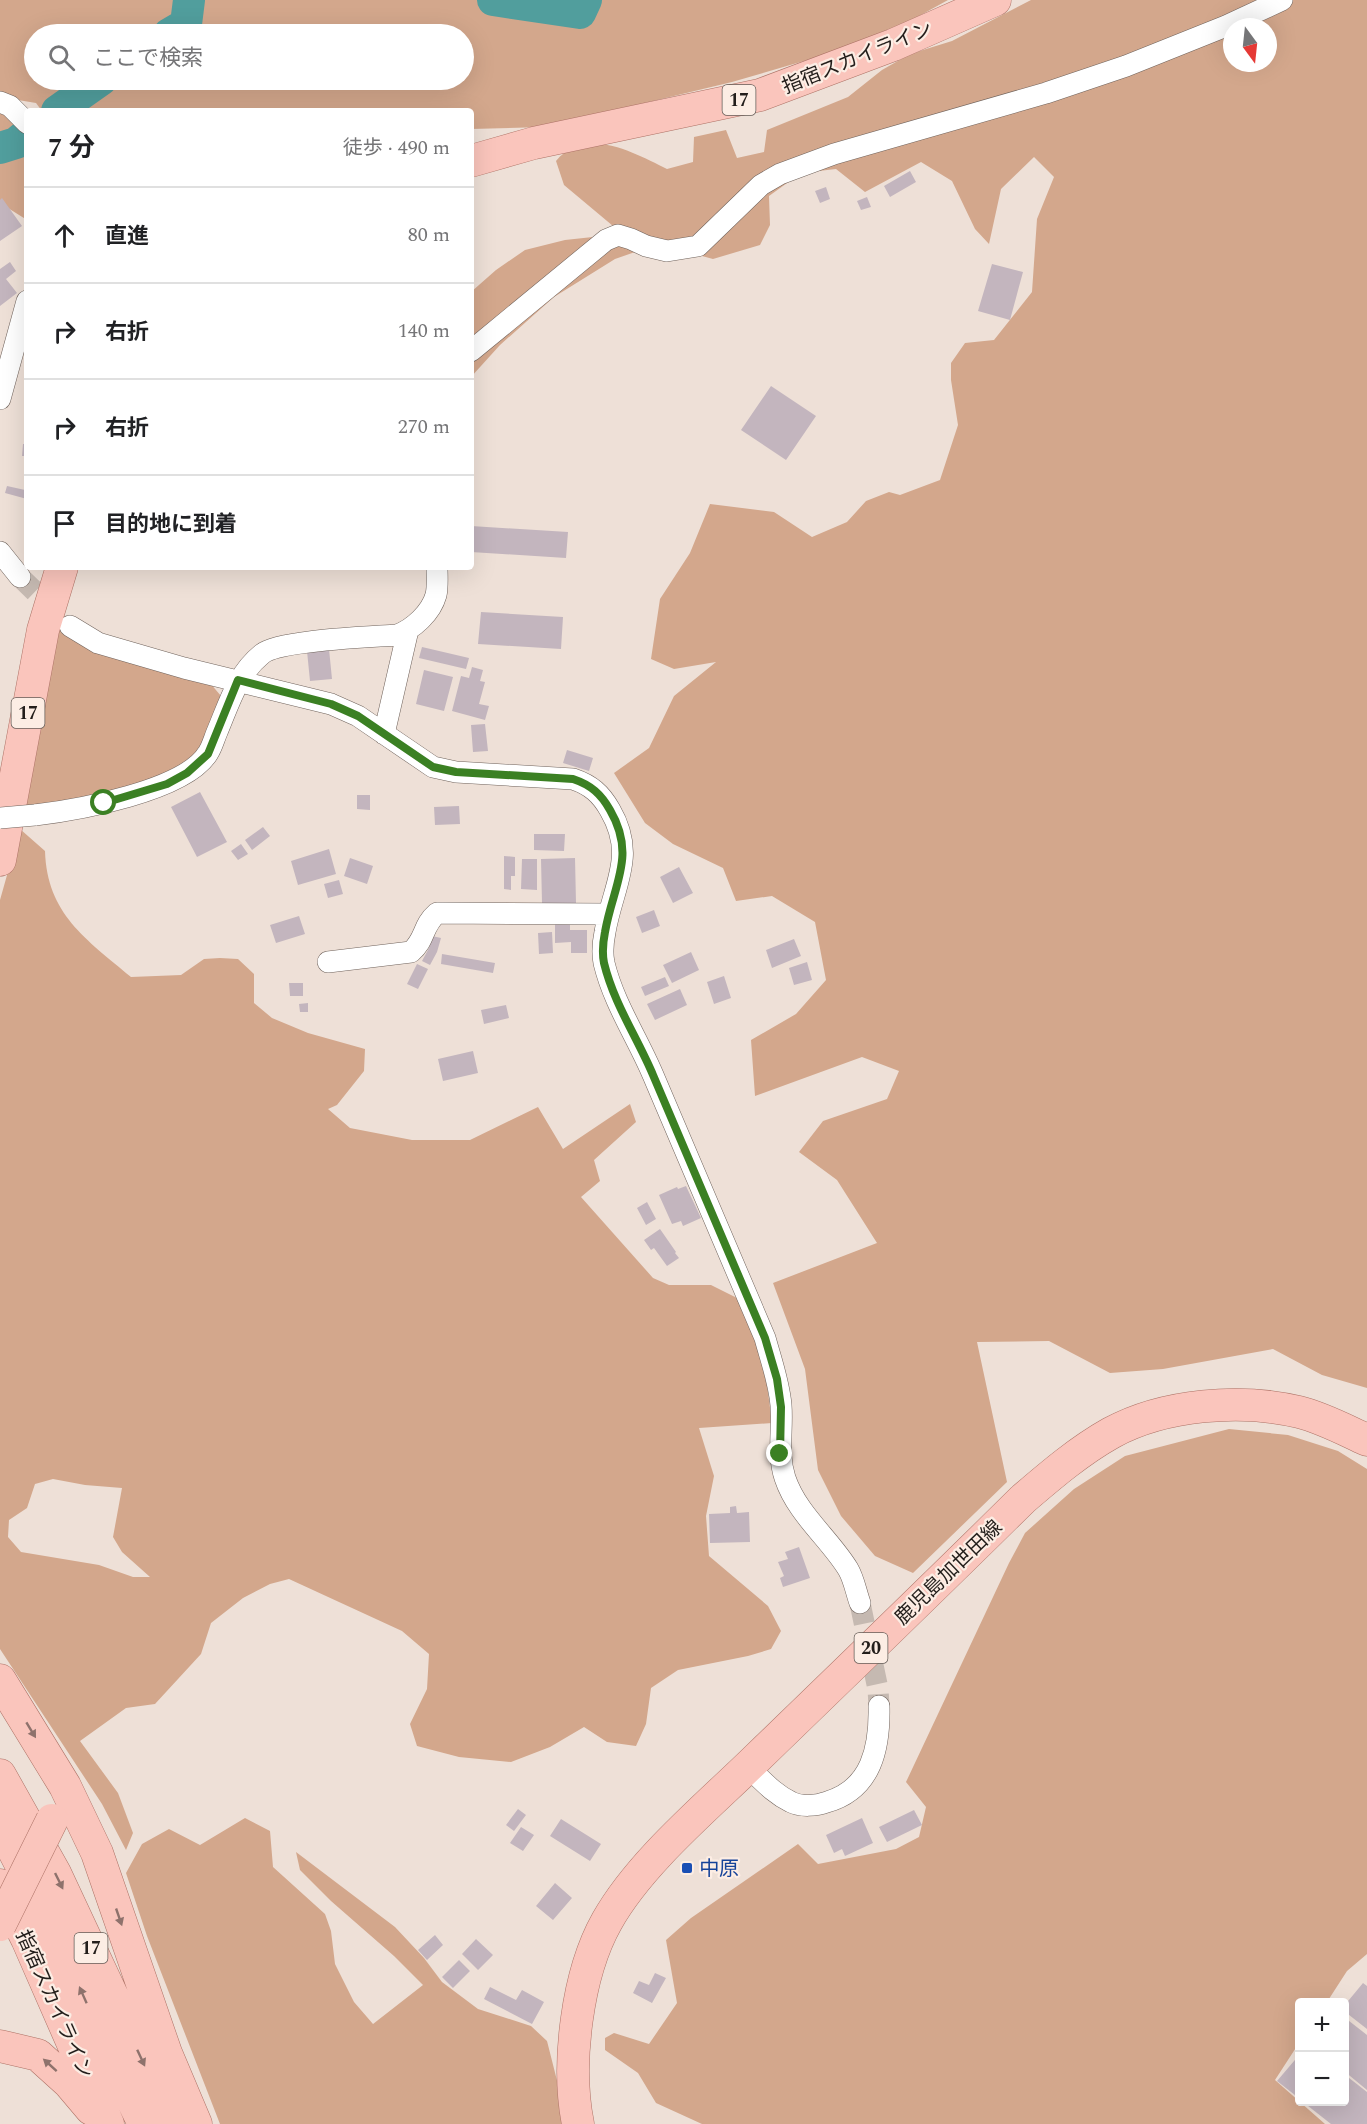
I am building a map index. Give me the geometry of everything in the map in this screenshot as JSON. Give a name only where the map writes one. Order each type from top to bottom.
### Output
[{"type":"main road","name":"指宿スカイライン","points":[[474,160],[534,143],[760,95],[893,45],[995,0]]},
{"type":"main road","name":"17","points":[[0,860],[43,630],[61,570]]},
{"type":"main road","name":"鹿児島加世田線","points":[[579,2122],[573,2038],[597,1942],[606,1922],[626,1890],[664,1849],[1023,1499],[1055,1471],[1113,1432],[1161,1415],[1195,1407],[1235,1405],[1275,1408],[1328,1422],[1367,1440]]},
{"type":"main road","points":[[0,1680],[54,1803],[97,1853],[166,2053],[196,2124]]},
{"type":"main road","name":"17","points":[[0,1775],[55,1873],[148,2072],[175,2124]]},
{"type":"main road","points":[[0,1891],[54,1803]]},
{"type":"main road","points":[[0,1925],[54,1803]]},
{"type":"main road","name":"指宿スカイライン","points":[[0,1824],[52,1925],[104,2042],[144,2124]]},
{"type":"main road","name":"指宿スカイライン","points":[[0,1885],[27,1939],[105,2124]]},
{"type":"main road","points":[[0,2046],[38,2055],[69,2084],[105,2124]]},
{"type":"street","points":[[474,349],[606,240],[618,235],[667,251],[698,246],[761,185],[780,174],[834,154],[1046,93],[1126,66],[1226,26],[1282,0]]},
{"type":"street","points":[[0,102],[10,106],[24,120]]},
{"type":"street","points":[[0,399],[24,312]]},
{"type":"street","points":[[0,552],[20,577]]},
{"type":"street","points":[[0,818],[68,811],[104,803],[167,784],[187,773],[208,754],[238,680],[263,653],[285,645],[397,635],[408,630],[426,613],[436,596],[437,570]]},
{"type":"street","points":[[70,626],[98,643],[184,668],[331,704],[358,716],[433,767],[456,772],[573,779],[588,784],[604,799],[622,838],[624,855],[608,914],[604,941],[603,958],[610,986],[647,1061],[765,1338],[777,1379],[781,1407],[780,1454],[785,1479],[807,1517],[848,1569],[860,1604]]},
{"type":"street","points":[[384,734],[408,630]]},
{"type":"street","points":[[328,962],[411,952],[420,944],[428,921],[437,914],[608,914]]},
{"type":"street","points":[[748,1767],[773,1791],[793,1803],[815,1806],[844,1796],[862,1781],[878,1746],[879,1706]]},
{"type":"shaded area","points":[[0,0],[948,0],[910,21],[821,56],[732,82],[545,127],[474,129],[474,108],[40,108],[36,103],[0,97]]},
{"type":"shaded area","points":[[1031,0],[1367,0],[1367,1388],[1322,1375],[1273,1349],[1163,1369],[1110,1373],[1049,1341],[977,1342],[1007,1482],[913,1573],[875,1556],[841,1516],[818,1470],[805,1369],[773,1283],[877,1243],[837,1180],[799,1152],[823,1121],[887,1099],[899,1071],[862,1057],[755,1096],[751,1040],[796,1014],[826,980],[815,922],[772,896],[736,901],[723,868],[673,844],[645,823],[614,773],[649,748],[674,696],[716,662],[674,669],[651,659],[660,599],[690,553],[710,504],[774,512],[812,537],[847,522],[866,501],[889,492],[900,495],[940,480],[958,425],[951,380],[951,363],[965,343],[994,340],[1032,292],[1037,219],[1054,177],[1034,157],[1001,189],[989,244],[975,229],[952,181],[921,162],[865,192],[836,169],[801,173],[769,196],[770,225],[760,245],[713,259],[658,244],[615,259],[554,297],[500,345],[474,374],[474,289],[496,270],[525,250],[565,240],[602,236],[613,226],[564,185],[556,161],[568,150],[595,143],[610,145],[667,169],[693,162],[694,137],[726,130],[737,158],[764,152],[767,130],[848,97],[882,70],[910,54],[952,41]]},
{"type":"shaded area","points":[[0,109],[24,121],[24,218],[0,203]]},
{"type":"shaded area","points":[[58,627],[91,649],[210,683],[221,696],[203,755],[165,778],[23,812]]},
{"type":"shaded area","points":[[20,829],[45,851],[47,873],[61,909],[85,937],[131,977],[181,975],[204,959],[238,959],[254,974],[254,1003],[272,1018],[308,1033],[365,1049],[364,1071],[337,1105],[328,1109],[350,1128],[412,1140],[470,1140],[538,1107],[563,1149],[630,1104],[636,1122],[594,1160],[600,1181],[581,1197],[653,1278],[669,1285],[711,1285],[741,1300],[765,1369],[772,1423],[699,1428],[714,1476],[706,1516],[709,1556],[768,1606],[781,1631],[771,1649],[678,1670],[651,1688],[646,1724],[636,1746],[607,1742],[584,1727],[550,1747],[511,1762],[459,1757],[417,1746],[410,1724],[427,1689],[429,1654],[402,1631],[289,1579],[270,1584],[243,1598],[211,1623],[201,1654],[155,1704],[126,1708],[80,1741],[118,1793],[133,1833],[126,1850],[102,1804],[0,1649],[0,900]],"holes":[[[53,1479],[85,1485],[122,1488],[113,1537],[122,1552],[150,1577],[133,1577],[99,1565],[21,1552],[8,1537],[9,1520],[27,1508],[35,1484]]]},
{"type":"shaded area","points":[[1229,1429],[1288,1435],[1338,1451],[1367,1469],[1367,1954],[1347,1971],[1330,1998],[1295,1998],[1295,2049],[1275,2080],[1295,2098],[1295,2106],[1305,2106],[1325,2124],[702,2124],[656,2103],[638,2073],[605,2050],[605,2038],[614,2033],[649,2044],[677,2003],[666,1940],[691,1918],[798,1844],[818,1864],[896,1849],[919,1837],[926,1807],[906,1782],[1025,1533],[1074,1489],[1125,1456]]},
{"type":"shaded area","points":[[245,1818],[270,1831],[273,1867],[325,1914],[331,1931],[335,1964],[354,2002],[373,2024],[423,1985],[300,1870],[296,1852],[395,1927],[424,1958],[442,1982],[478,2009],[531,2026],[547,2041],[568,2124],[220,2124],[147,1936],[126,1873],[142,1844],[169,1829],[200,1845]]},
{"type":"building","points":[[910,171],[916,182],[890,197],[884,186]]},
{"type":"building","points":[[826,187],[830,199],[820,203],[815,191]]},
{"type":"building","points":[[867,197],[871,207],[861,210],[857,201]]},
{"type":"building","points":[[2,198],[22,226],[0,241],[0,200]]},
{"type":"building","points":[[10,262],[16,271],[6,279],[17,293],[0,306],[0,269]]},
{"type":"building","points":[[992,264],[1023,272],[1010,320],[978,311]]},
{"type":"building","points":[[771,386],[816,416],[786,460],[741,430]]},
{"type":"building","points":[[7,486],[24,490],[24,498],[5,493]]},
{"type":"building","points":[[474,526],[568,532],[566,558],[474,552]]},
{"type":"building","points":[[481,612],[563,617],[561,649],[478,644]]},
{"type":"building","points":[[422,647],[469,658],[466,669],[419,658]]},
{"type":"building","points":[[329,649],[332,679],[310,681],[307,651]]},
{"type":"building","points":[[472,667],[483,670],[480,681],[485,682],[479,704],[489,706],[485,720],[452,711],[461,676],[469,678]]},
{"type":"building","points":[[424,670],[453,677],[444,711],[416,704]]},
{"type":"building","points":[[485,724],[488,751],[473,752],[471,725]]},
{"type":"building","points":[[567,750],[593,758],[589,771],[563,763]]},
{"type":"building","points":[[200,792],[227,842],[197,857],[171,807]]},
{"type":"building","points":[[357,795],[370,795],[370,810],[357,809]]},
{"type":"building","points":[[459,806],[460,824],[435,825],[434,807]]},
{"type":"building","points":[[263,827],[270,836],[252,850],[245,840]]},
{"type":"building","points":[[534,834],[565,834],[564,851],[534,850]]},
{"type":"building","points":[[241,844],[248,854],[238,860],[231,851]]},
{"type":"building","points":[[329,849],[336,874],[298,885],[291,861]]},
{"type":"building","points":[[504,856],[515,857],[515,876],[511,876],[511,890],[504,889]]},
{"type":"building","points":[[350,858],[373,866],[367,884],[344,876]]},
{"type":"building","points":[[575,858],[576,903],[542,903],[541,859]]},
{"type":"building","points":[[522,859],[537,859],[537,890],[521,889]]},
{"type":"building","points":[[679,867],[693,893],[673,903],[660,877]]},
{"type":"building","points":[[339,880],[343,894],[328,898],[324,884]]},
{"type":"building","points":[[654,910],[660,926],[642,933],[636,917]]},
{"type":"building","points":[[299,916],[305,934],[276,943],[270,925]]},
{"type":"building","points":[[555,922],[570,922],[570,930],[587,930],[587,953],[571,953],[571,942],[555,943]]},
{"type":"building","points":[[552,932],[553,953],[539,954],[538,933]]},
{"type":"building","points":[[432,936],[441,938],[430,965],[422,961]]},
{"type":"building","points":[[794,939],[801,956],[772,968],[766,950]]},
{"type":"building","points":[[691,952],[699,970],[672,983],[663,965]]},
{"type":"building","points":[[442,954],[495,963],[493,973],[441,964]]},
{"type":"building","points":[[807,962],[812,980],[794,985],[789,968]]},
{"type":"building","points":[[417,964],[428,969],[418,989],[407,984]]},
{"type":"building","points":[[724,976],[731,998],[714,1004],[707,982]]},
{"type":"building","points":[[665,977],[669,986],[645,996],[641,987]]},
{"type":"building","points":[[289,983],[303,983],[303,996],[290,996]]},
{"type":"building","points":[[680,989],[687,1005],[655,1020],[647,1004]]},
{"type":"building","points":[[308,1003],[308,1012],[300,1012],[299,1004]]},
{"type":"building","points":[[506,1005],[509,1018],[484,1024],[481,1010]]},
{"type":"building","points":[[473,1051],[478,1073],[443,1081],[438,1059]]},
{"type":"building","points":[[686,1186],[701,1218],[683,1226],[681,1221],[672,1224],[659,1195],[677,1187],[678,1189]]},
{"type":"building","points":[[647,1202],[656,1219],[646,1225],[637,1208]]},
{"type":"building","points":[[660,1229],[679,1258],[667,1266],[654,1248],[651,1250],[644,1240]]},
{"type":"building","points":[[736,1506],[737,1513],[749,1512],[750,1542],[710,1543],[709,1514],[730,1513],[730,1507]]},
{"type":"building","points":[[799,1547],[810,1578],[783,1587],[780,1578],[784,1576],[778,1562],[788,1559],[785,1552]]},
{"type":"building","points":[[518,1809],[526,1815],[514,1831],[506,1825]]},
{"type":"building","points":[[914,1810],[922,1825],[887,1842],[879,1827]]},
{"type":"building","points":[[862,1818],[873,1843],[845,1856],[842,1849],[834,1853],[826,1835]]},
{"type":"building","points":[[561,1819],[601,1844],[590,1861],[550,1836]]},
{"type":"building","points":[[521,1827],[534,1835],[523,1851],[510,1843]]},
{"type":"building","points":[[555,1883],[572,1898],[553,1920],[536,1906]]},
{"type":"building","points":[[435,1935],[443,1945],[427,1960],[418,1950]]},
{"type":"building","points":[[476,1939],[493,1955],[478,1970],[462,1954]]},
{"type":"building","points":[[459,1960],[470,1971],[453,1988],[442,1977]]},
{"type":"building","points":[[655,1973],[666,1978],[652,2003],[633,1993],[639,1981],[649,1985]]},
{"type":"building","points":[[1363,1983],[1367,1986],[1367,2029],[1349,2015],[1349,2000]]},
{"type":"building","points":[[490,1987],[516,2000],[522,1990],[544,2002],[532,2024],[484,1999]]},
{"type":"building","points":[[1349,2021],[1367,2035],[1367,2090],[1349,2075]]},
{"type":"building","points":[[1295,2060],[1295,2095],[1277,2081]]},
{"type":"building","points":[[1349,2078],[1367,2092],[1367,2124],[1331,2124],[1308,2106],[1349,2106]]},
{"type":"waterway","points":[[186,24],[189,0]]},
{"type":"waterway","points":[[493,0],[580,13],[586,0]]},
{"type":"waterway","points":[[61,108],[87,90]]},
{"type":"waterway","points":[[0,148],[16,143],[24,136]]},
{"type":"tunnel","points":[[20,577],[57,613]]},
{"type":"tunnel","points":[[860,1603],[878,1689],[879,1706]]},
{"type":"place","name":"中原","points":[[687,1868]]},
{"type":"route","points":[[104,803],[167,784],[187,773],[208,754],[238,680],[331,704],[358,716],[433,767],[456,772],[573,779],[588,784],[604,799],[622,838],[624,855],[620,878],[608,914],[604,941],[603,958],[610,986],[647,1061],[765,1338],[777,1379],[781,1407],[780,1454]]}]
